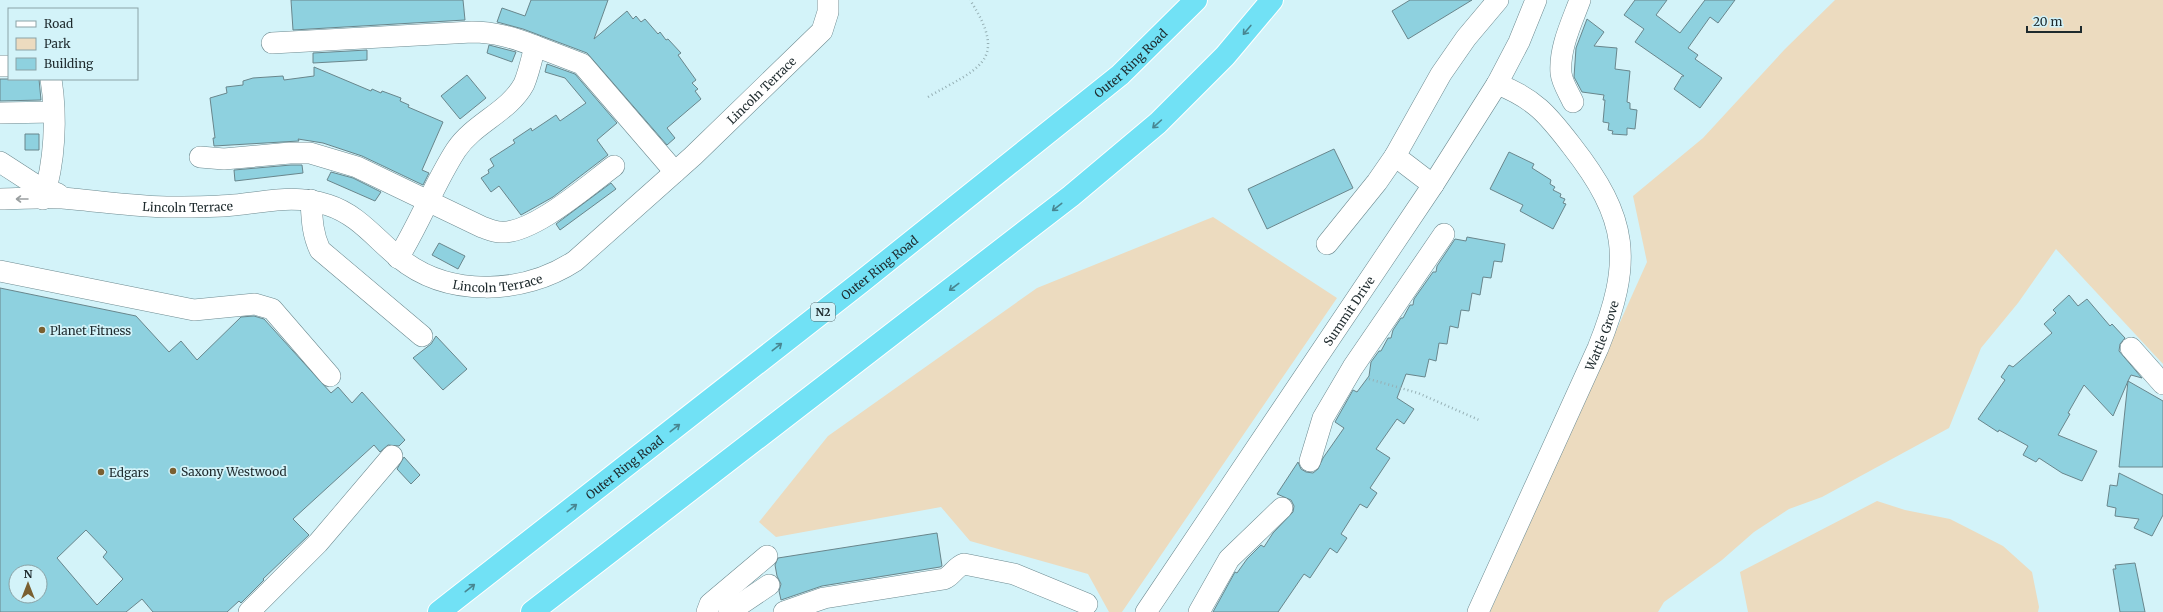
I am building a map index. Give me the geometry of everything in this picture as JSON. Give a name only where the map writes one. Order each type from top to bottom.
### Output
[{"type":"highway","name":"Outer Ring Road","points":[[439,612],[848,292],[1120,75],[1196,0]]},
{"type":"highway","points":[[532,612],[1071,196],[1158,123],[1225,56],[1272,0]]},
{"type":"street","name":"Lincoln Terrace","points":[[0,199],[45,195],[172,207],[234,205],[284,198],[312,200],[341,210],[355,218],[398,258],[427,274],[459,284],[497,287],[528,283],[556,272],[575,261],[675,172],[814,39],[826,21],[828,0]]},
{"type":"street","points":[[1327,244],[1377,182],[1395,156],[1441,74],[1466,38],[1498,0]]},
{"type":"street","name":"Summit Drive","points":[[1146,612],[1325,349],[1433,185],[1497,84],[1519,42],[1536,0]]},
{"type":"street","points":[[1573,102],[1561,74],[1561,64],[1563,49],[1578,0]]},
{"type":"street","points":[[272,43],[472,32],[492,32],[511,37],[582,64],[675,172]]},
{"type":"street","points":[[398,258],[415,231],[456,150],[468,135],[518,93],[524,84],[535,46]]},
{"type":"street","points":[[45,195],[50,170],[53,112],[51,80]]},
{"type":"street","name":"Wattle Grove","points":[[1478,612],[1598,348],[1614,306],[1620,268],[1620,246],[1616,223],[1610,203],[1596,179],[1561,132],[1531,100],[1515,91],[1497,84]]},
{"type":"street","points":[[0,113],[53,112]]},
{"type":"street","points":[[200,158],[224,159],[290,153],[310,153],[357,167],[482,227],[500,232],[515,230],[530,225],[552,212],[614,166]]},
{"type":"street","points":[[1395,156],[1433,185]]},
{"type":"street","name":"Lincoln Terrace","points":[[0,162],[34,184],[45,195]]},
{"type":"street","points":[[312,200],[312,225],[314,238],[320,250],[422,336]]},
{"type":"street","points":[[1310,461],[1323,418],[1353,367],[1444,234]]},
{"type":"street","points":[[0,271],[194,310],[263,304],[272,309],[330,376]]},
{"type":"street","points":[[2131,348],[2163,384]]},
{"type":"street","points":[[1325,349],[1353,367]]},
{"type":"street","points":[[249,612],[318,543],[392,456]]},
{"type":"street","points":[[1198,612],[1229,559],[1282,508]]},
{"type":"street","points":[[707,612],[710,604],[767,556]]},
{"type":"street","points":[[784,612],[824,598],[944,579],[949,577],[959,566],[964,564],[1014,574],[1087,604]]},
{"type":"street","points":[[730,612],[769,585]]},
{"type":"path","points":[[928,97],[974,70],[983,62],[989,45],[983,19],[970,0]]},
{"type":"path","points":[[1353,367],[1368,378],[1418,393],[1478,420]]},
{"type":"green space","points":[[1835,0],[2163,0],[2163,364],[2056,249],[2018,303],[1981,348],[1949,428],[1822,497],[1789,509],[1754,532],[1722,560],[1664,602],[1658,612],[1490,612],[1647,262],[1633,196],[1703,138],[1785,49]]},
{"type":"green space","points":[[1213,217],[1337,298],[1122,612],[1109,612],[1088,574],[970,541],[941,507],[776,537],[759,522],[828,436],[1037,288]]},
{"type":"green space","points":[[1877,501],[1905,510],[1950,519],[2003,546],[2032,572],[2039,607],[2038,612],[1748,612],[1740,572]]},
{"type":"building","points":[[291,0],[463,0],[465,20],[293,30]]},
{"type":"building","points":[[531,0],[608,0],[594,39],[627,11],[633,19],[636,16],[641,22],[645,19],[658,34],[660,32],[666,40],[668,39],[681,53],[678,55],[696,80],[692,83],[698,89],[695,91],[701,99],[667,128],[675,138],[667,145],[587,53],[523,29],[497,22],[502,8],[525,16]]},
{"type":"building","points":[[1410,0],[1472,0],[1408,39],[1392,11]]},
{"type":"building","points":[[1635,0],[1667,0],[1656,15],[1680,33],[1705,0],[1735,0],[1718,23],[1710,17],[1688,48],[1698,55],[1695,59],[1722,78],[1700,108],[1674,89],[1682,76],[1684,76],[1635,42],[1644,29],[1624,15]]},
{"type":"building","points":[[1587,19],[1604,32],[1594,46],[1617,48],[1615,69],[1630,71],[1627,102],[1630,103],[1630,109],[1637,110],[1635,129],[1627,128],[1627,135],[1612,134],[1613,131],[1608,130],[1609,123],[1603,122],[1604,95],[1582,92],[1574,77],[1576,48]]},
{"type":"building","points":[[489,45],[516,52],[512,62],[487,53]]},
{"type":"building","points":[[367,50],[367,60],[313,63],[313,53]]},
{"type":"building","points":[[547,64],[575,74],[617,123],[597,140],[608,155],[553,197],[521,215],[499,186],[491,192],[481,178],[489,173],[488,170],[494,166],[490,159],[515,143],[513,140],[531,128],[532,131],[556,115],[560,121],[586,103],[565,78],[545,72]]},
{"type":"building","points":[[314,67],[371,91],[372,89],[381,93],[382,91],[401,98],[400,101],[409,105],[408,107],[443,122],[422,170],[429,173],[423,185],[362,156],[323,143],[298,139],[299,141],[214,146],[213,138],[215,138],[210,98],[227,93],[226,87],[243,85],[243,81],[253,78],[283,76],[284,80],[314,76]]},
{"type":"building","points":[[467,75],[486,98],[460,119],[441,96]]},
{"type":"building","points":[[0,79],[39,80],[41,100],[0,101]]},
{"type":"building","points":[[25,134],[39,134],[39,150],[25,150]]},
{"type":"building","points":[[1334,149],[1353,188],[1267,229],[1248,189]]},
{"type":"building","points":[[1509,152],[1534,164],[1532,168],[1551,180],[1550,184],[1555,187],[1553,190],[1561,194],[1560,197],[1565,199],[1563,203],[1566,204],[1553,229],[1520,211],[1523,205],[1490,189]]},
{"type":"building","points":[[302,165],[303,173],[235,181],[234,170]]},
{"type":"building","points":[[331,172],[353,178],[381,192],[375,201],[327,180]]},
{"type":"building","points":[[611,183],[616,189],[560,230],[556,224]]},
{"type":"building","points":[[1467,237],[1505,244],[1502,262],[1494,261],[1491,278],[1483,277],[1480,295],[1472,293],[1469,311],[1461,310],[1458,328],[1450,326],[1447,344],[1439,343],[1436,361],[1429,359],[1425,377],[1406,374],[1397,398],[1414,409],[1404,424],[1397,419],[1376,449],[1390,458],[1370,488],[1377,493],[1367,508],[1360,504],[1341,534],[1347,538],[1337,553],[1330,548],[1310,578],[1304,574],[1278,612],[1213,612],[1235,572],[1237,573],[1247,559],[1261,545],[1264,547],[1273,533],[1293,512],[1294,506],[1291,500],[1277,494],[1298,462],[1301,469],[1306,472],[1313,473],[1318,469],[1323,458],[1344,428],[1335,422],[1353,390],[1357,392],[1369,376],[1371,362],[1379,351],[1381,351],[1388,338],[1391,338],[1393,330],[1401,318],[1403,318],[1410,305],[1413,305],[1414,299],[1433,272],[1436,272],[1437,266],[1455,239],[1466,241]]},
{"type":"building","points":[[439,243],[465,256],[458,269],[432,255]]},
{"type":"building","name":"Saxony Westwood","points":[[0,288],[136,316],[169,352],[181,341],[197,360],[241,317],[254,316],[264,319],[331,393],[338,387],[352,403],[362,392],[405,440],[399,446],[388,445],[380,452],[374,445],[293,519],[309,535],[263,579],[264,580],[241,603],[239,601],[227,612],[153,612],[142,599],[126,612],[0,612]],"holes":[[[86,530],[107,552],[103,557],[123,579],[97,605],[57,558]]]},
{"type":"building","points":[[2069,295],[2078,306],[2087,299],[2110,326],[2112,324],[2125,338],[2120,344],[2119,351],[2142,378],[2131,375],[2113,416],[2084,385],[2068,413],[2070,414],[2058,435],[2097,451],[2082,481],[2062,473],[2039,458],[2036,462],[2023,455],[2028,446],[1999,430],[1998,432],[1978,419],[2005,380],[2001,377],[2009,365],[2013,367],[2052,333],[2044,324],[2056,313],[2053,310]]},
{"type":"building","points":[[436,336],[467,369],[443,390],[413,358],[431,344]]},
{"type":"building","points":[[2128,381],[2163,401],[2163,467],[2119,467]]},
{"type":"building","points":[[404,457],[420,475],[411,484],[397,469]]},
{"type":"building","points":[[2119,473],[2163,495],[2163,515],[2152,536],[2134,528],[2139,519],[2115,516],[2116,508],[2107,506],[2110,485],[2117,486]]},
{"type":"building","points":[[937,533],[942,566],[940,567],[822,586],[781,600],[779,591],[781,584],[777,576],[775,565],[778,558]]},
{"type":"building","points":[[2135,563],[2145,612],[2120,612],[2113,569],[2116,569],[2115,565]]},
{"type":"place","name":"Planet Fitness","points":[[42,330]]},
{"type":"place","name":"Saxony Westwood","points":[[173,471]]},
{"type":"place","name":"Edgars","points":[[101,472]]}]
